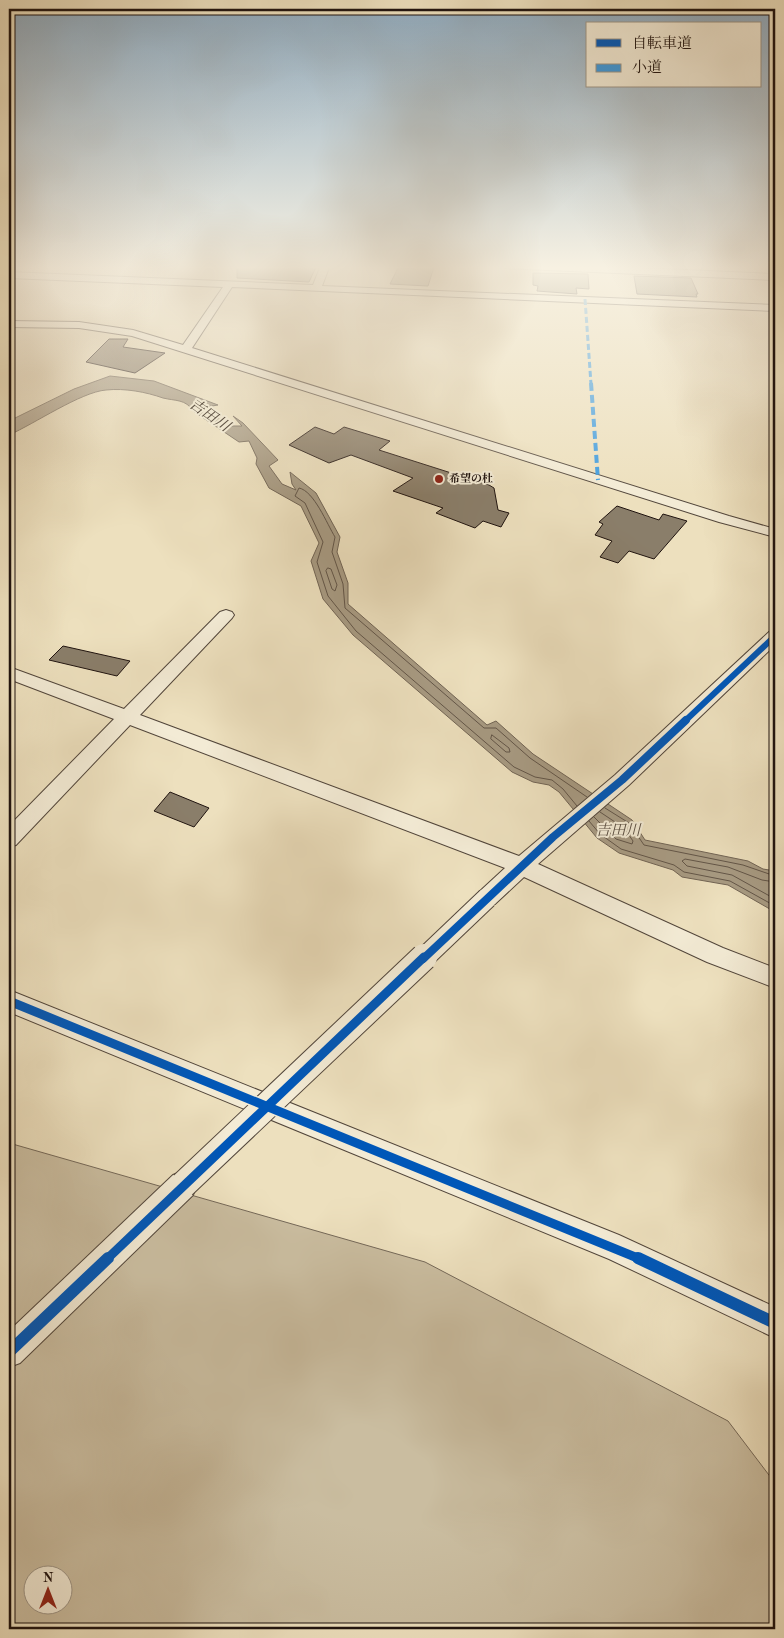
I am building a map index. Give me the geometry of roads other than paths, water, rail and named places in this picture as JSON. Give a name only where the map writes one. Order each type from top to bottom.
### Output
[{"type":"street","points":[[160,341],[724,519],[775,533]]},
{"type":"street","points":[[186,349],[191,341]]},
{"type":"street","points":[[9,839],[226,615]]},
{"type":"street","points":[[9,1352],[486,898],[553,837],[622,780],[775,636]]},
{"type":"street","points":[[9,673],[522,866],[715,955],[775,978]]},
{"type":"street","points":[[9,1000],[619,1250],[775,1323]]},
{"type":"water","name":"吉田川","points":[[110,376],[154,381],[218,405],[206,407],[227,426],[242,426],[233,416],[243,423],[278,460],[269,466],[282,484],[296,490],[292,484],[290,472],[316,493],[340,537],[337,552],[348,583],[348,604],[487,725],[496,721],[533,754],[632,820],[645,840],[748,861],[763,869],[775,871],[775,912],[728,885],[682,877],[673,870],[619,853],[597,838],[559,792],[549,785],[533,782],[512,772],[353,635],[323,599],[311,561],[319,543],[301,506],[269,488],[256,464],[257,458],[249,441],[239,442],[193,411],[184,402],[128,390],[106,390],[84,396],[9,435],[9,421],[74,389]]},
{"type":"place","name":"希望の杜","points":[[439,479]]}]
